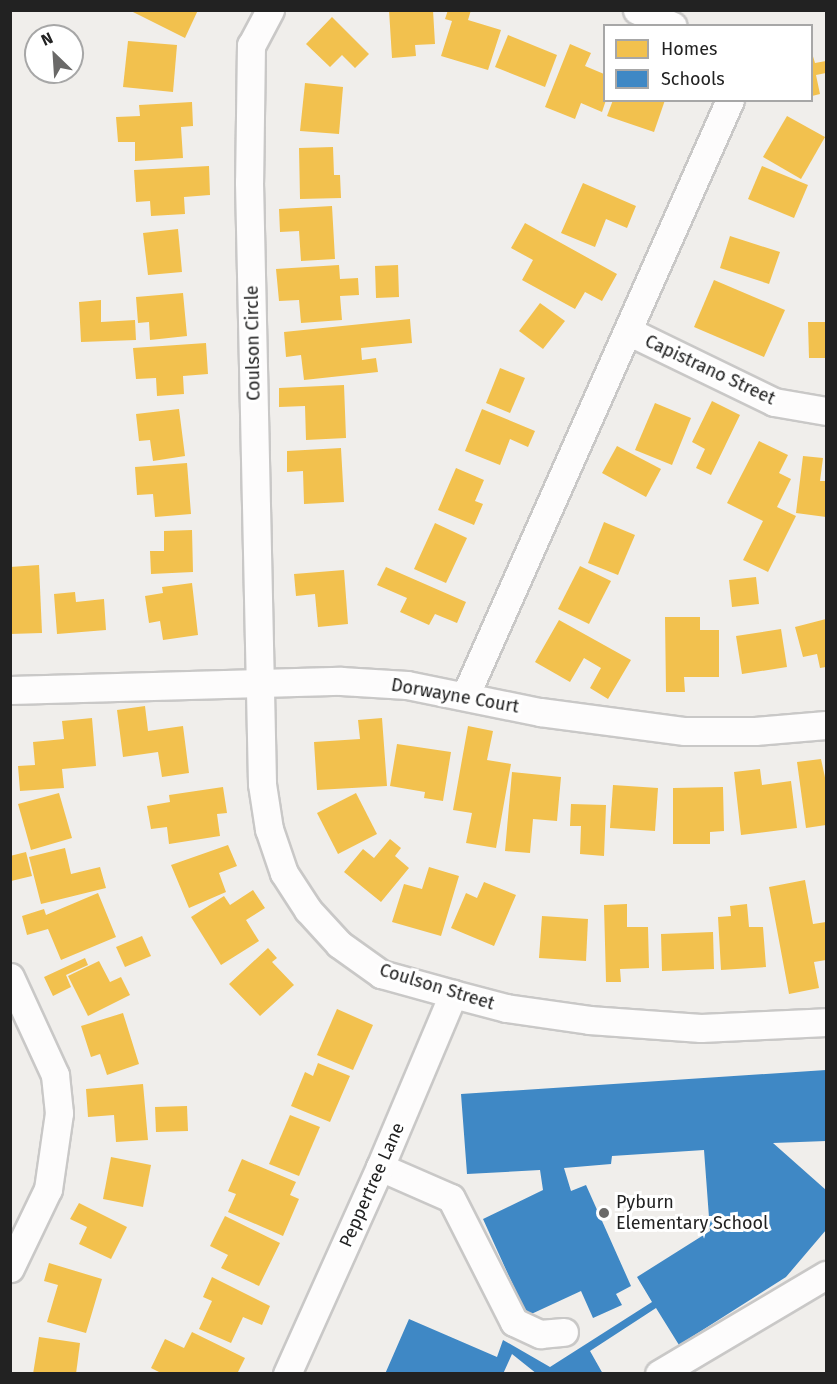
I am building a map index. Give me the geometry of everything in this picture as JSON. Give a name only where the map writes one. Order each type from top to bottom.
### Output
[{"type":"street","name":"Coulson Circle","points":[[262,681],[249,148],[251,45],[270,10]]},
{"type":"street","points":[[637,10],[668,24]]},
{"type":"street","points":[[466,694],[630,332],[729,102]]},
{"type":"street","name":"Capistrano Street","points":[[630,332],[774,402],[826,411]]},
{"type":"street","name":"Dorwayne Court","points":[[10,690],[262,681],[407,685],[466,694],[551,714],[685,731],[755,731],[826,725]]},
{"type":"street","name":"Coulson Street","points":[[262,681],[262,784],[269,829],[284,873],[308,910],[339,944],[381,974],[506,1008],[589,1020],[701,1028],[826,1022]]},
{"type":"street","points":[[10,977],[55,1075],[59,1113],[48,1189],[10,1268]]},
{"type":"street","name":"Peppertree Lane","points":[[287,1374],[380,1167],[453,994]]},
{"type":"street","points":[[380,1167],[451,1198],[514,1322],[540,1334],[564,1332]]},
{"type":"street","points":[[659,1374],[826,1275]]},
{"type":"building: Homes","points":[[129,10],[198,10],[185,38]]},
{"type":"building: Homes","points":[[389,10],[433,10],[435,44],[415,45],[416,56],[392,58]]},
{"type":"building: Homes","points":[[448,10],[471,10],[468,20],[501,30],[488,70],[441,56],[452,21],[445,19]]},
{"type":"building: Homes","points":[[332,17],[369,54],[355,68],[342,55],[330,67],[306,44]]},
{"type":"building: Homes","points":[[508,35],[557,55],[545,87],[495,67]]},
{"type":"building: Homes","points":[[128,41],[177,45],[173,92],[123,87]]},
{"type":"building: Homes","points":[[570,44],[591,53],[585,66],[603,74],[603,102],[605,102],[602,112],[581,103],[575,119],[545,107]]},
{"type":"building: Homes","points":[[813,56],[815,63],[826,61],[826,73],[816,75],[820,94],[813,96]]},
{"type":"building: Homes","points":[[305,83],[343,87],[339,134],[300,131]]},
{"type":"building: Homes","points":[[192,102],[193,126],[181,127],[183,158],[135,161],[135,142],[118,142],[116,117],[140,116],[139,105]]},
{"type":"building: Homes","points":[[612,102],[664,102],[654,132],[607,116]]},
{"type":"building: Homes","points":[[787,116],[825,137],[801,179],[763,157]]},
{"type":"building: Homes","points":[[333,147],[334,175],[340,175],[341,198],[300,199],[299,148]]},
{"type":"building: Homes","points":[[209,166],[210,195],[184,197],[185,214],[151,216],[150,201],[136,202],[134,170]]},
{"type":"building: Homes","points":[[762,166],[808,185],[794,218],[748,199]]},
{"type":"building: Homes","points":[[583,183],[636,206],[627,228],[606,219],[595,247],[561,233]]},
{"type":"building: Homes","points":[[332,206],[335,259],[301,261],[299,231],[280,232],[279,209]]},
{"type":"building: Homes","points":[[525,223],[617,274],[602,301],[585,292],[575,309],[522,280],[533,260],[511,248]]},
{"type":"building: Homes","points":[[178,229],[182,272],[148,275],[143,233]]},
{"type":"building: Homes","points":[[730,236],[780,252],[769,284],[720,268]]},
{"type":"building: Homes","points":[[339,265],[340,279],[358,278],[359,295],[340,296],[342,320],[301,323],[299,300],[279,301],[276,269]]},
{"type":"building: Homes","points":[[398,265],[399,297],[376,298],[375,266]]},
{"type":"building: Homes","points":[[714,280],[785,310],[764,357],[694,327]]},
{"type":"building: Homes","points":[[183,293],[187,336],[150,340],[149,322],[138,323],[136,297]]},
{"type":"building: Homes","points":[[101,300],[101,322],[135,320],[136,340],[81,342],[79,302]]},
{"type":"building: Homes","points":[[540,303],[565,321],[543,349],[519,331]]},
{"type":"building: Homes","points":[[410,319],[412,343],[361,348],[362,360],[376,358],[378,372],[304,380],[301,355],[286,357],[284,332]]},
{"type":"building: Homes","points":[[808,322],[826,322],[826,358],[809,358]]},
{"type":"building: Homes","points":[[206,343],[208,374],[183,376],[184,394],[157,396],[156,378],[136,379],[133,348]]},
{"type":"building: Homes","points":[[500,368],[525,378],[510,413],[486,403]]},
{"type":"building: Homes","points":[[344,385],[346,438],[306,440],[305,406],[279,407],[279,388]]},
{"type":"building: Homes","points":[[712,401],[740,415],[711,475],[696,468],[705,449],[692,442]]},
{"type":"building: Homes","points":[[655,403],[691,418],[672,465],[635,450]]},
{"type":"building: Homes","points":[[179,409],[185,456],[153,461],[150,440],[139,441],[136,414]]},
{"type":"building: Homes","points":[[482,409],[535,431],[528,447],[510,439],[500,465],[465,451]]},
{"type":"building: Homes","points":[[759,441],[788,455],[779,473],[791,479],[777,507],[796,516],[768,572],[743,560],[763,521],[727,503]]},
{"type":"building: Homes","points":[[617,446],[661,469],[646,497],[602,473]]},
{"type":"building: Homes","points":[[341,448],[344,502],[304,504],[303,471],[287,472],[287,451]]},
{"type":"building: Homes","points":[[803,456],[823,458],[820,481],[826,481],[826,517],[796,513]]},
{"type":"building: Homes","points":[[187,463],[191,514],[155,517],[153,494],[137,495],[135,467]]},
{"type":"building: Homes","points":[[456,468],[484,480],[475,501],[483,504],[474,525],[438,510]]},
{"type":"building: Homes","points":[[604,522],[635,535],[618,575],[588,563]]},
{"type":"building: Homes","points":[[435,523],[467,538],[446,583],[414,569]]},
{"type":"building: Homes","points":[[192,530],[193,572],[151,574],[150,551],[164,551],[164,531]]},
{"type":"building: Homes","points":[[39,565],[42,633],[10,634],[10,567]]},
{"type":"building: Homes","points":[[580,566],[611,581],[589,624],[558,609]]},
{"type":"building: Homes","points":[[386,567],[466,602],[457,623],[435,614],[429,625],[400,612],[407,598],[377,585]]},
{"type":"building: Homes","points":[[344,570],[348,624],[318,627],[315,594],[296,596],[294,574]]},
{"type":"building: Homes","points":[[756,577],[759,604],[732,607],[729,580]]},
{"type":"building: Homes","points":[[192,583],[198,635],[163,640],[160,621],[149,623],[145,596],[163,593],[162,587]]},
{"type":"building: Homes","points":[[75,592],[76,602],[104,599],[106,630],[57,634],[54,594]]},
{"type":"building: Homes","points":[[665,617],[700,617],[700,630],[719,630],[719,677],[684,677],[685,692],[666,692]]},
{"type":"building: Homes","points":[[826,619],[826,667],[820,668],[817,654],[803,657],[795,627]]},
{"type":"building: Homes","points":[[559,620],[631,660],[608,699],[590,688],[601,668],[584,658],[570,682],[535,662]]},
{"type":"building: Homes","points":[[781,629],[787,667],[742,674],[736,636]]},
{"type":"building: Homes","points":[[145,706],[148,731],[183,726],[189,773],[162,777],[158,752],[123,757],[117,710]]},
{"type":"building: Homes","points":[[92,718],[96,766],[62,769],[64,788],[20,791],[18,766],[35,765],[33,742],[64,739],[62,721]]},
{"type":"building: Homes","points":[[382,718],[387,786],[317,790],[314,742],[360,739],[358,720]]},
{"type":"building: Homes","points":[[468,726],[493,731],[487,760],[511,764],[496,848],[466,843],[472,813],[453,810]]},
{"type":"building: Homes","points":[[397,744],[451,752],[443,801],[424,798],[425,792],[390,786]]},
{"type":"building: Homes","points":[[821,759],[826,782],[826,825],[806,828],[797,762]]},
{"type":"building: Homes","points":[[760,769],[762,785],[791,781],[797,828],[741,835],[734,772]]},
{"type":"building: Homes","points":[[512,772],[561,777],[557,821],[533,819],[530,853],[505,851]]},
{"type":"building: Homes","points":[[613,785],[658,788],[655,831],[610,828]]},
{"type":"building: Homes","points":[[223,787],[227,813],[217,814],[220,836],[169,844],[167,827],[151,829],[147,806],[170,802],[169,795]]},
{"type":"building: Homes","points":[[723,787],[724,831],[710,832],[710,844],[673,844],[673,788]]},
{"type":"building: Homes","points":[[59,793],[72,838],[31,850],[18,804]]},
{"type":"building: Homes","points":[[356,793],[377,834],[338,854],[317,813]]},
{"type":"building: Homes","points":[[571,804],[606,805],[604,856],[580,854],[581,826],[570,826]]},
{"type":"building: Homes","points":[[390,839],[401,848],[395,856],[409,868],[381,902],[344,872],[363,849],[374,858]]},
{"type":"building: Homes","points":[[228,845],[237,866],[219,873],[226,892],[189,908],[171,865]]},
{"type":"building: Homes","points":[[65,848],[71,874],[100,867],[106,888],[41,904],[29,857]]},
{"type":"building: Homes","points":[[26,852],[32,876],[11,881],[10,856]]},
{"type":"building: Homes","points":[[429,867],[459,876],[441,936],[392,922],[404,884],[422,889]]},
{"type":"building: Homes","points":[[805,880],[813,924],[826,922],[826,960],[814,962],[819,988],[789,994],[769,887]]},
{"type":"building: Homes","points":[[484,882],[516,895],[494,946],[451,928],[466,893],[477,898]]},
{"type":"building: Homes","points":[[253,890],[265,908],[246,920],[259,941],[221,965],[191,917],[224,896],[230,905]]},
{"type":"building: Homes","points":[[98,893],[116,937],[61,960],[48,929],[27,935],[22,916],[44,909],[46,915]]},
{"type":"building: Homes","points":[[627,904],[627,927],[648,927],[649,968],[620,969],[621,982],[606,982],[604,905]]},
{"type":"building: Homes","points":[[747,904],[749,927],[763,927],[766,967],[721,970],[718,917],[731,916],[730,906]]},
{"type":"building: Homes","points":[[542,916],[588,919],[586,961],[539,958]]},
{"type":"building: Homes","points":[[713,932],[714,969],[662,971],[661,934]]},
{"type":"building: Homes","points":[[142,936],[151,956],[125,967],[116,947]]},
{"type":"building: Homes","points":[[268,948],[277,958],[272,962],[294,985],[260,1016],[229,984]]},
{"type":"building: Homes","points":[[85,958],[88,965],[66,975],[71,987],[53,996],[44,977]]},
{"type":"building: Homes","points":[[99,961],[110,982],[121,977],[130,995],[88,1016],[68,976]]},
{"type":"building: Homes","points":[[337,1009],[373,1025],[353,1070],[317,1055]]},
{"type":"building: Homes","points":[[123,1013],[139,1064],[107,1075],[100,1054],[91,1057],[81,1026]]},
{"type":"building: Homes","points":[[318,1063],[350,1076],[330,1122],[291,1106],[305,1072],[313,1076]]},
{"type":"building: Homes","points":[[143,1084],[148,1140],[116,1142],[114,1115],[88,1117],[86,1089]]},
{"type":"building: Homes","points":[[187,1106],[188,1131],[156,1132],[155,1107]]},
{"type":"building: Homes","points":[[290,1115],[320,1127],[299,1176],[269,1164]]},
{"type":"building: Homes","points":[[111,1157],[151,1165],[143,1207],[103,1199]]},
{"type":"building: Homes","points":[[242,1159],[296,1182],[290,1195],[299,1199],[283,1236],[228,1212],[236,1194],[228,1191]]},
{"type":"building: Homes","points":[[79,1203],[127,1227],[111,1259],[79,1244],[87,1227],[70,1219]]},
{"type":"building: Homes","points":[[225,1216],[280,1243],[259,1286],[221,1268],[228,1255],[210,1246]]},
{"type":"building: Homes","points":[[49,1263],[102,1279],[86,1333],[47,1322],[58,1285],[44,1281]]},
{"type":"building: Homes","points":[[212,1277],[270,1306],[262,1325],[243,1317],[231,1343],[199,1329],[212,1301],[203,1297]]},
{"type":"building: Homes","points":[[192,1332],[245,1358],[237,1374],[163,1374],[151,1368],[165,1339],[184,1348]]},
{"type":"building: Homes","points":[[39,1337],[80,1343],[76,1374],[33,1374]]},
{"type":"building: Schools","points":[[826,1070],[826,1141],[773,1143],[826,1190],[826,1230],[786,1277],[679,1345],[656,1308],[590,1351],[603,1374],[537,1374],[512,1354],[503,1374],[385,1374],[409,1319],[497,1357],[503,1340],[550,1367],[652,1302],[637,1277],[710,1231],[704,1150],[612,1156],[611,1164],[564,1168],[571,1191],[586,1185],[631,1286],[616,1294],[622,1305],[593,1318],[581,1291],[527,1316],[483,1219],[543,1190],[540,1170],[467,1174],[461,1094]]},
{"type":"place","name":"Pyburn Elementary School","points":[[604,1213]]}]
